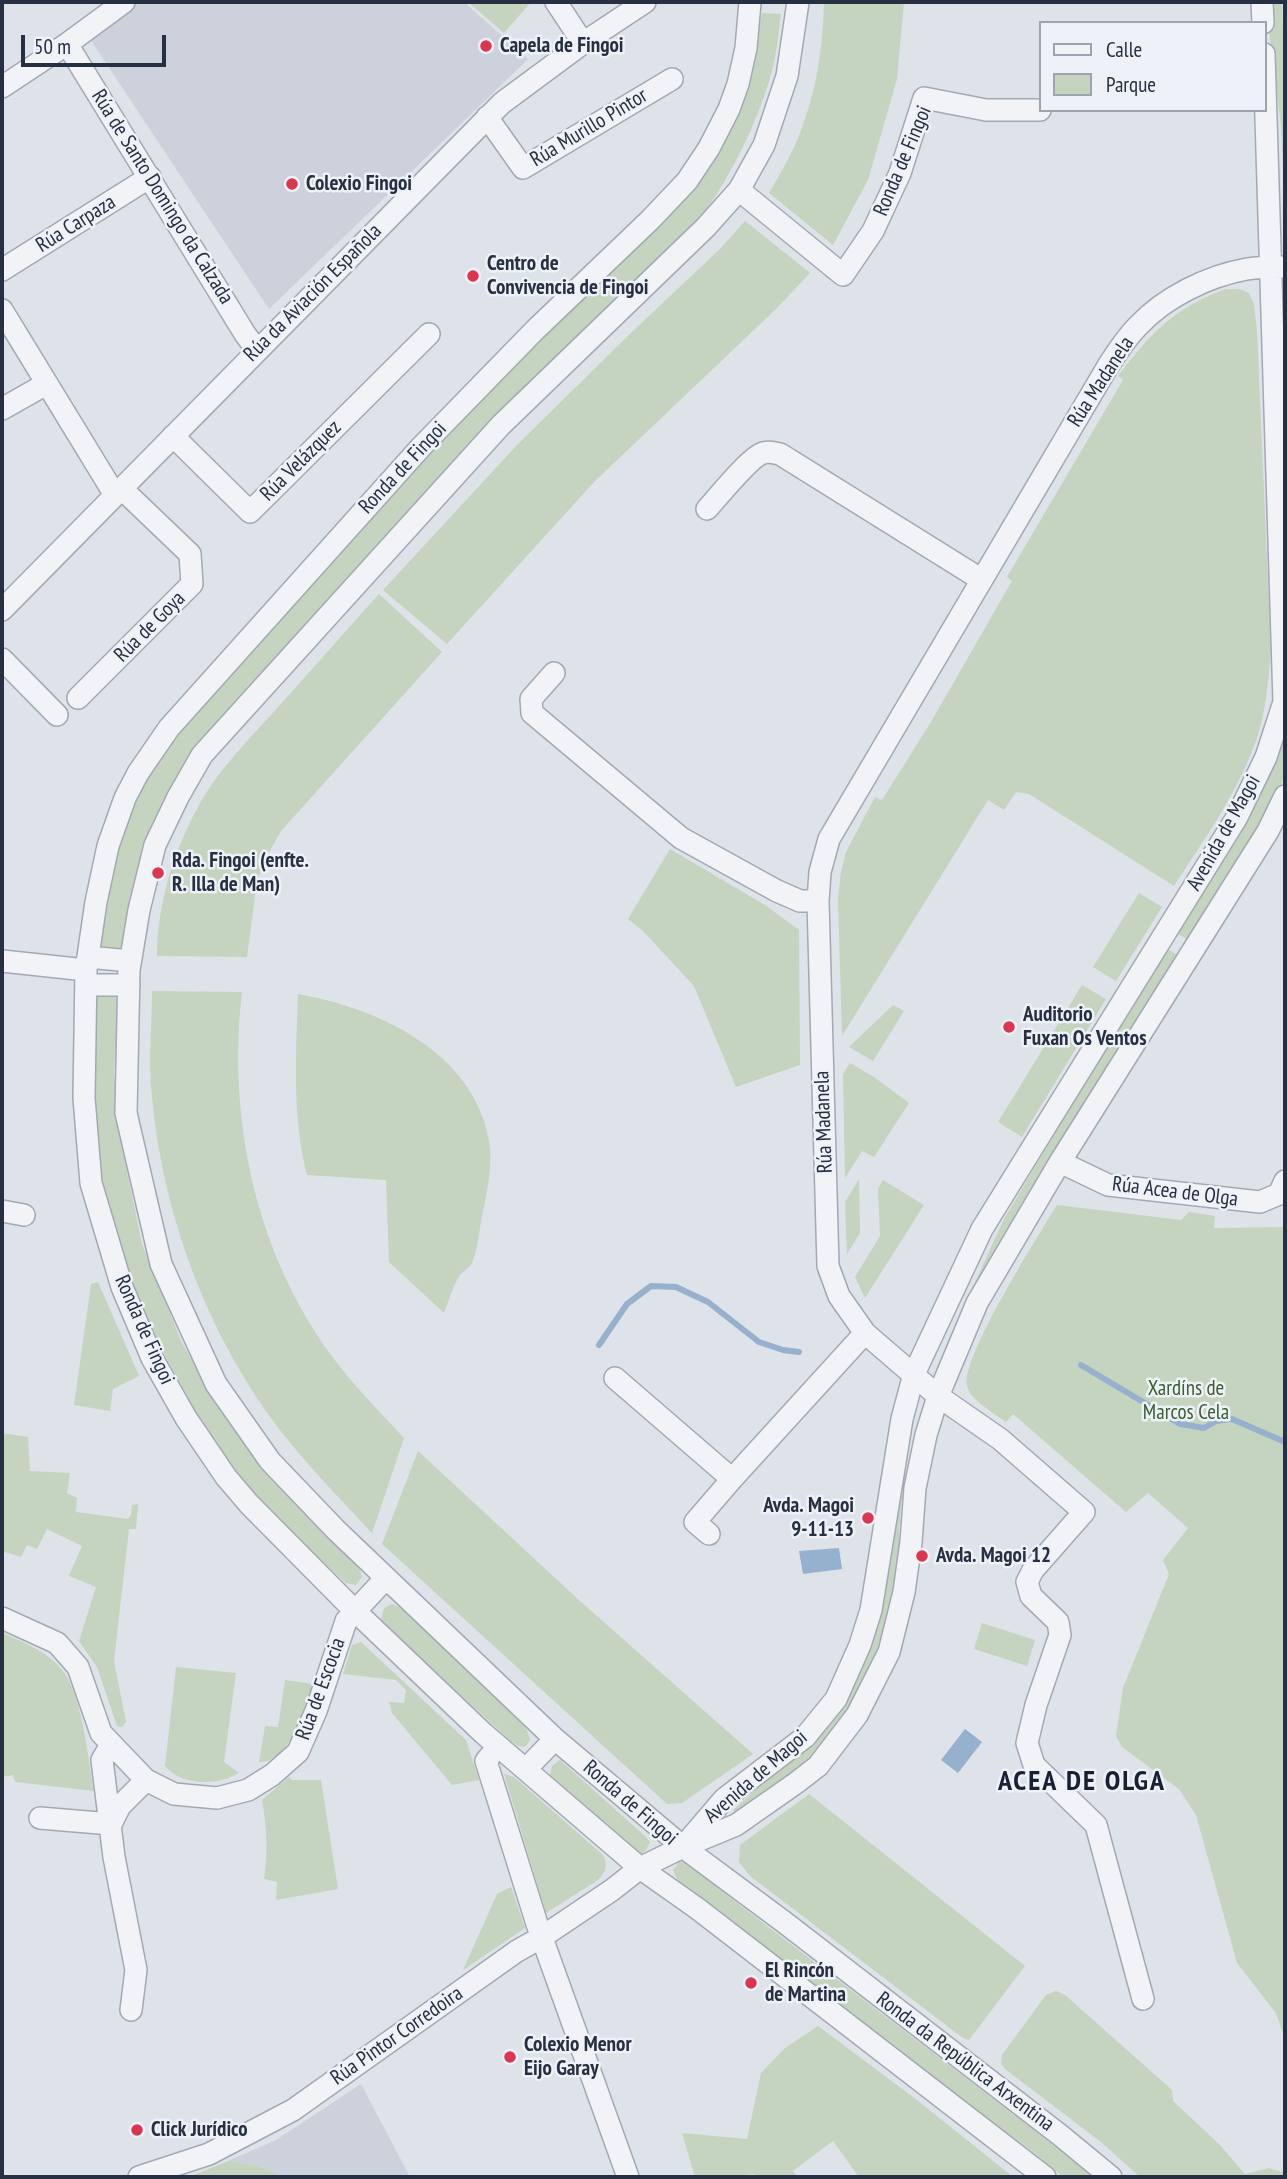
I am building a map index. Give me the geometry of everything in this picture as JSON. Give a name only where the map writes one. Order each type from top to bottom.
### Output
[{"type":"street","points":[[2,87],[124,2]]},
{"type":"street","points":[[556,2],[583,43]]},
{"type":"street","name":"Rúa da Aviación Española","points":[[2,611],[502,103],[583,43],[645,2]]},
{"type":"street","name":"Ronda de Fingoi","points":[[750,2],[746,48],[738,84],[729,109],[709,148],[687,181],[421,447],[169,728],[138,772],[125,798],[108,846],[96,902],[87,971],[84,1098],[92,1183],[121,1287],[152,1358],[186,1418],[226,1477],[249,1504],[355,1611],[483,1733],[640,1868],[683,1847],[555,1740],[386,1578],[270,1461],[216,1384],[161,1264],[126,1113],[130,961],[155,845],[202,755],[501,425],[706,227],[739,190],[764,145],[787,76],[798,2]]},
{"type":"street","points":[[1262,2],[1263,21]]},
{"type":"street","name":"Rúa de Santo Domingo da Calzada","points":[[67,44],[257,350]]},
{"type":"street","name":"Rúa Murillo Pintor","points":[[488,117],[523,168],[672,79]]},
{"type":"street","name":"Avenida de Magoi","points":[[683,1847],[715,1808],[805,1738],[836,1699],[872,1610],[902,1419],[914,1374],[982,1229],[1237,817],[1266,757],[1284,702],[1278,267],[1266,84]]},
{"type":"street","name":"Ronda de Fingoi","points":[[739,190],[843,275],[873,231],[900,173],[924,98],[986,110],[1038,110]]},
{"type":"street","name":"Rúa Carpaza","points":[[2,270],[150,177]]},
{"type":"street","name":"Rúa Madanela","points":[[914,1374],[865,1333],[839,1296],[828,1266],[818,901],[820,872],[829,839],[1108,366],[1138,326],[1156,309],[1193,288],[1247,269],[1278,267]]},
{"type":"street","name":"Rúa de Goya","points":[[2,310],[46,384],[118,492],[190,554],[192,584],[78,698]]},
{"type":"street","name":"Rúa Velázquez","points":[[173,436],[250,512],[429,334]]},
{"type":"street","points":[[2,409],[46,384]]},
{"type":"street","points":[[707,509],[760,454],[780,454],[982,580]]},
{"type":"street","points":[[2,659],[57,715]]},
{"type":"street","points":[[554,673],[531,699],[532,713],[563,740],[681,838],[777,891],[800,901],[818,901]]},
{"type":"street","name":"Avenida de Magoi","points":[[683,1847],[736,1825],[796,1783],[818,1766],[857,1715],[889,1652],[904,1592],[915,1488],[926,1435],[938,1396],[977,1303],[1060,1162],[1268,831],[1285,796]]},
{"type":"street","points":[[2,961],[87,971],[129,985]]},
{"type":"street","points":[[87,971],[130,961]]},
{"type":"street","name":"Rúa Acea de Olga","points":[[1060,1162],[1108,1185],[1260,1202],[1279,1194],[1285,1181]]},
{"type":"street","points":[[2,1211],[24,1214]]},
{"type":"street","points":[[709,1534],[695,1522],[865,1333]]},
{"type":"street","points":[[914,1374],[938,1396],[1000,1438],[1084,1512],[1033,1570],[1027,1582],[1031,1596],[1058,1622],[1059,1635],[1036,1705],[1027,1743],[1034,1765],[1096,1825],[1143,1999]]},
{"type":"street","points":[[615,1378],[732,1479]]},
{"type":"street","points":[[355,1611],[386,1578]]},
{"type":"street","name":"Rúa de Escocia","points":[[2,1618],[57,1643],[78,1667],[101,1733],[146,1780],[174,1794],[218,1798],[248,1790],[272,1775],[298,1752],[316,1712],[341,1632],[355,1611]]},
{"type":"street","points":[[526,1769],[555,1740]]},
{"type":"street","points":[[111,1745],[102,1760],[114,1857],[136,1970],[131,2010]]},
{"type":"street","points":[[490,1756],[486,1761],[542,1937],[628,2177]]},
{"type":"street","points":[[111,1824],[120,1806],[146,1780]]},
{"type":"street","points":[[40,1818],[111,1824]]},
{"type":"street","name":"Ronda da República Arxentina","points":[[683,1847],[784,1922],[1111,2177]]},
{"type":"street","name":"Ronda da República Arxentina","points":[[640,1868],[698,1909],[1045,2177]]},
{"type":"street","name":"Rúa Pintor Corredoira","points":[[138,2177],[209,2154],[293,2110],[517,1951],[612,1890],[640,1868]]},
{"type":"shaded area","name":"Colexio Fingoi","points":[[138,2],[464,2],[528,59],[269,309],[88,36]]},
{"type":"shaded area","points":[[361,2084],[410,2177],[284,2177],[256,2165],[228,2161],[276,2140]]},
{"type":"green space","points":[[468,2],[531,2],[504,33]]},
{"type":"green space","points":[[824,2],[904,2],[897,79],[868,180],[833,245],[769,193],[792,151],[808,111],[820,57]]},
{"type":"green space","points":[[1268,2],[1282,2],[1285,208],[1281,126]]},
{"type":"green space","points":[[762,13],[781,14],[770,78],[755,121],[735,163],[711,203],[699,220],[208,736],[149,838],[132,892],[125,941],[121,949],[106,951],[101,947],[112,872],[125,827],[143,786],[164,753],[208,699],[447,432],[676,208],[697,183],[726,139],[741,108],[751,73]]},
{"type":"green space","points":[[745,221],[810,273],[776,309],[594,482],[447,644],[383,590],[517,445],[720,249]]},
{"type":"green space","points":[[1226,289],[1239,289],[1249,293],[1254,304],[1271,651],[1261,723],[1238,783],[1174,886],[1029,794],[1016,792],[1004,810],[988,800],[842,1036],[838,898],[846,852],[875,797],[882,800],[931,722],[1012,581],[1007,577],[1123,380],[1118,376],[1141,347],[1178,313]]},
{"type":"green space","points":[[379,594],[442,652],[281,831],[262,865],[247,957],[157,956],[164,894],[184,834],[203,798],[235,755]]},
{"type":"green space","points":[[1285,724],[1285,773],[1282,783],[1258,828],[1189,940],[1176,933],[1257,801]]},
{"type":"green space","points":[[670,849],[765,905],[799,930],[800,1065],[736,1087],[694,986],[643,931],[628,919]]},
{"type":"green space","points":[[1139,893],[1162,907],[1116,981],[1093,967]]},
{"type":"green space","points":[[1166,948],[1179,956],[948,1347],[947,1343],[1004,1219]]},
{"type":"green space","points":[[1082,985],[1106,999],[1022,1137],[998,1122]]},
{"type":"green space","points":[[108,991],[116,998],[118,1008],[114,1073],[121,1141],[142,1244],[182,1343],[223,1414],[263,1471],[360,1569],[362,1577],[356,1585],[346,1583],[293,1534],[245,1483],[207,1432],[167,1359],[127,1276],[102,1178],[94,1089],[93,1002],[98,993]]},
{"type":"green space","points":[[152,991],[242,992],[238,1040],[244,1137],[253,1184],[267,1231],[285,1276],[307,1319],[342,1369],[404,1438],[372,1533],[293,1447],[257,1397],[233,1358],[194,1275],[167,1187],[158,1142],[150,1071]]},
{"type":"green space","points":[[298,994],[359,1010],[418,1039],[443,1059],[464,1082],[480,1110],[489,1141],[490,1169],[477,1246],[471,1265],[458,1278],[444,1313],[389,1262],[386,1180],[307,1175],[297,1108]]},
{"type":"green space","points":[[893,1005],[904,1011],[873,1061],[849,1047]]},
{"type":"green space","points":[[850,1063],[909,1103],[874,1157],[862,1151],[845,1178],[843,1074]]},
{"type":"green space","points":[[859,1179],[860,1233],[847,1254],[845,1202]]},
{"type":"green space","points":[[883,1180],[924,1205],[865,1298],[855,1277],[880,1236],[878,1189]]},
{"type":"green space","name":"Xardíns de Marcos Cela","points":[[1057,1205],[1181,1220],[1189,1212],[1215,1216],[1214,1228],[1285,1227],[1285,2039],[1276,2013],[1237,1963],[1196,1815],[1179,1789],[1122,1747],[1116,1736],[1123,1688],[1169,1574],[1163,1560],[1188,1528],[1148,1493],[1126,1512],[1013,1414],[1006,1422],[978,1402],[967,1386],[968,1372],[988,1324]]},
{"type":"green space","points":[[98,1282],[139,1376],[113,1389],[110,1411],[74,1405],[91,1284]]},
{"type":"green space","points":[[2,1433],[28,1437],[30,1471],[70,1473],[67,1493],[77,1498],[76,1512],[128,1519],[132,1505],[138,1504],[136,1529],[129,1529],[114,1661],[126,1722],[122,1727],[118,1727],[116,1723],[97,1667],[79,1641],[96,1587],[69,1576],[82,1546],[47,1529],[37,1549],[27,1545],[21,1557],[2,1551]]},
{"type":"green space","points":[[907,1434],[911,1435],[903,1485],[894,1612],[869,1682],[822,1748],[800,1769],[737,1816],[733,1810],[799,1753],[852,1684]]},
{"type":"green space","points":[[418,1451],[580,1601],[753,1754],[682,1803],[667,1804],[382,1544]]},
{"type":"green space","points":[[392,1604],[402,1608],[522,1724],[530,1740],[525,1747],[512,1742],[389,1629],[381,1620],[384,1608]]},
{"type":"green space","points":[[982,1623],[1035,1640],[1027,1666],[974,1649]]},
{"type":"green space","points":[[2,1633],[49,1657],[69,1680],[87,1745],[94,1791],[15,1782],[13,1775],[2,1777]]},
{"type":"green space","points":[[361,1642],[466,1740],[479,1780],[452,1785],[392,1713],[389,1702],[404,1703],[406,1690],[396,1680],[343,1674],[352,1645]]},
{"type":"green space","points":[[176,1667],[236,1673],[224,1762],[239,1773],[221,1780],[200,1782],[172,1773],[165,1766]]},
{"type":"green space","points":[[285,1680],[313,1684],[301,1719],[288,1744],[270,1760],[259,1762],[265,1726],[278,1727]]},
{"type":"green space","points":[[560,1760],[646,1837],[650,1842],[646,1850],[641,1854],[633,1849],[549,1779],[552,1766]]},
{"type":"green space","points":[[504,1774],[514,1777],[605,1859],[603,1874],[598,1880],[546,1913]]},
{"type":"green space","points":[[289,1777],[292,1780],[321,1780],[338,1889],[276,1900],[277,1882],[264,1879],[266,1840],[262,1800]]},
{"type":"green space","points":[[809,1794],[1025,1966],[969,2040],[750,1876],[739,1862],[740,1845]]},
{"type":"green space","points":[[679,1862],[691,1863],[728,1896],[1095,2177],[1063,2177],[1036,2154],[892,2048],[678,1881],[673,1870]]},
{"type":"green space","points":[[511,1887],[525,1928],[463,1970],[497,1894]]},
{"type":"green space","points":[[1056,1991],[1065,1995],[1172,2090],[1173,2101],[1220,2145],[1245,2174],[1269,2168],[1282,2172],[1285,2169],[1285,2177],[1140,2177],[1101,2142],[1005,2069],[1001,2063],[1002,2055],[1046,1995]]},
{"type":"green space","points":[[818,2026],[917,2100],[1013,2177],[859,2177],[833,2141],[793,2171],[797,2177],[757,2177],[754,2174],[745,2177],[695,2177],[682,2133],[747,2139],[761,2073],[785,2048]]},
{"type":"green space","points":[[228,2161],[256,2165],[284,2177],[189,2177]]},
{"type":"water","points":[[839,1548],[842,1569],[803,1574],[799,1551]]},
{"type":"water","points":[[965,1729],[982,1742],[958,1773],[941,1760]]},
{"type":"waterway","points":[[599,1345],[627,1304],[651,1286],[676,1287],[708,1302],[759,1342],[799,1352]]},
{"type":"waterway","points":[[1081,1365],[1180,1424],[1204,1428],[1216,1421],[1232,1419],[1285,1442]]},
{"type":"place","name":"Capela de Fingoi","points":[[486,46]]},
{"type":"place","name":"Colexio Fingoi","points":[[292,184]]},
{"type":"place","name":"Centro de Convivencia de Fingoi","points":[[473,276]]},
{"type":"place","name":"Rda. Fingoi (enfte. R. Illa de Man)","points":[[158,873]]},
{"type":"place","name":"Auditorio Fuxan Os Ventos","points":[[1009,1027]]},
{"type":"place","name":"Avda. Magoi 9-11-13","points":[[868,1518]]},
{"type":"place","name":"Avda. Magoi 12","points":[[922,1556]]},
{"type":"place","name":"El Rincón de Martina","points":[[751,1983]]},
{"type":"place","name":"Colexio Menor Eijo Garay","points":[[510,2057]]},
{"type":"place","name":"Click Jurídico","points":[[137,2130]]},
{"type":"district","name":"ACEA DE OLGA","points":[[1082,1782]]}]
